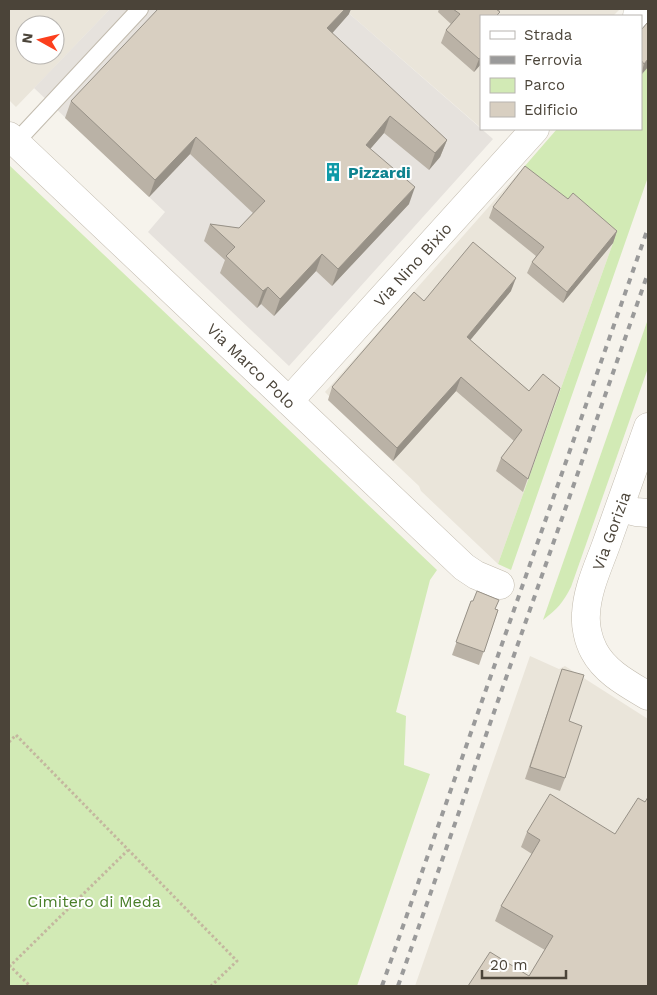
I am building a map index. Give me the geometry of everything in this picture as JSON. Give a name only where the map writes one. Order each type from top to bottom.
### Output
[{"type":"street","name":"Via Nino Bixio","points":[[289,401],[534,130]]},
{"type":"street","name":"Via Marco Polo","points":[[12,139],[469,572],[500,585]]},
{"type":"street","name":"Via Gorizia","points":[[648,427],[588,599],[586,620],[593,650],[610,671],[648,696]]},
{"type":"street","points":[[620,508],[648,513]]},
{"type":"lane","points":[[12,139],[140,9]]},
{"type":"path","points":[[9,742],[16,735],[237,961],[211,986]]},
{"type":"path","points":[[30,986],[9,966],[128,850]]},
{"type":"shaded area","points":[[9,9],[110,9],[65,56],[65,15],[15,15],[15,65],[56,65],[16,107],[9,100]]},
{"type":"shaded area","points":[[110,9],[344,9],[480,128],[480,130],[483,130],[493,139],[289,366],[148,232],[165,212],[34,88],[56,65],[65,65],[65,56]]},
{"type":"shaded area","points":[[344,9],[620,9],[614,15],[480,15],[480,127]]},
{"type":"shaded area","points":[[524,167],[613,243],[498,564],[328,400],[330,397],[325,392]]},
{"type":"shaded area","points":[[530,656],[559,669],[565,666],[648,719],[648,986],[415,986]]},
{"type":"green space","points":[[648,26],[648,177],[511,570],[498,564],[613,243],[524,167],[556,130],[642,130],[642,33]]},
{"type":"green space","name":"Cimitero di Meda","points":[[9,165],[437,570],[430,580],[396,712],[406,716],[404,765],[430,774],[357,986],[9,986]]},
{"type":"green space","points":[[648,319],[648,368],[571,587],[559,605],[543,620]]},
{"type":"building","points":[[158,9],[345,9],[327,28],[447,140],[435,153],[390,116],[366,145],[415,187],[338,269],[322,254],[280,299],[268,287],[263,291],[226,256],[235,247],[210,224],[239,228],[265,201],[196,137],[155,180],[71,101]]},
{"type":"building","points":[[453,9],[496,9],[500,12],[497,15],[480,15],[479,59],[446,30],[460,14]]},
{"type":"building","points":[[648,22],[648,59],[644,64],[642,61],[642,29]]},
{"type":"building","points":[[525,166],[568,199],[573,193],[617,231],[567,292],[532,262],[544,247],[493,207]]},
{"type":"building","points":[[473,242],[516,278],[467,337],[529,391],[543,374],[560,388],[528,479],[501,458],[522,430],[461,377],[397,448],[332,387],[414,292],[424,301]]},
{"type":"building","points":[[477,591],[499,600],[495,609],[498,610],[484,652],[456,642],[471,601],[473,601]]},
{"type":"building","points":[[562,669],[584,675],[569,721],[582,726],[565,778],[530,767]]},
{"type":"building","points":[[550,794],[615,834],[638,798],[645,802],[648,797],[648,986],[468,986],[490,952],[529,976],[553,936],[501,906],[540,840],[527,832]]},
{"type":"railway","points":[[382,986],[648,228]]},
{"type":"railway","points":[[398,986],[648,273]]},
{"type":"place","name":"Pizzardi","points":[[333,172]]}]
